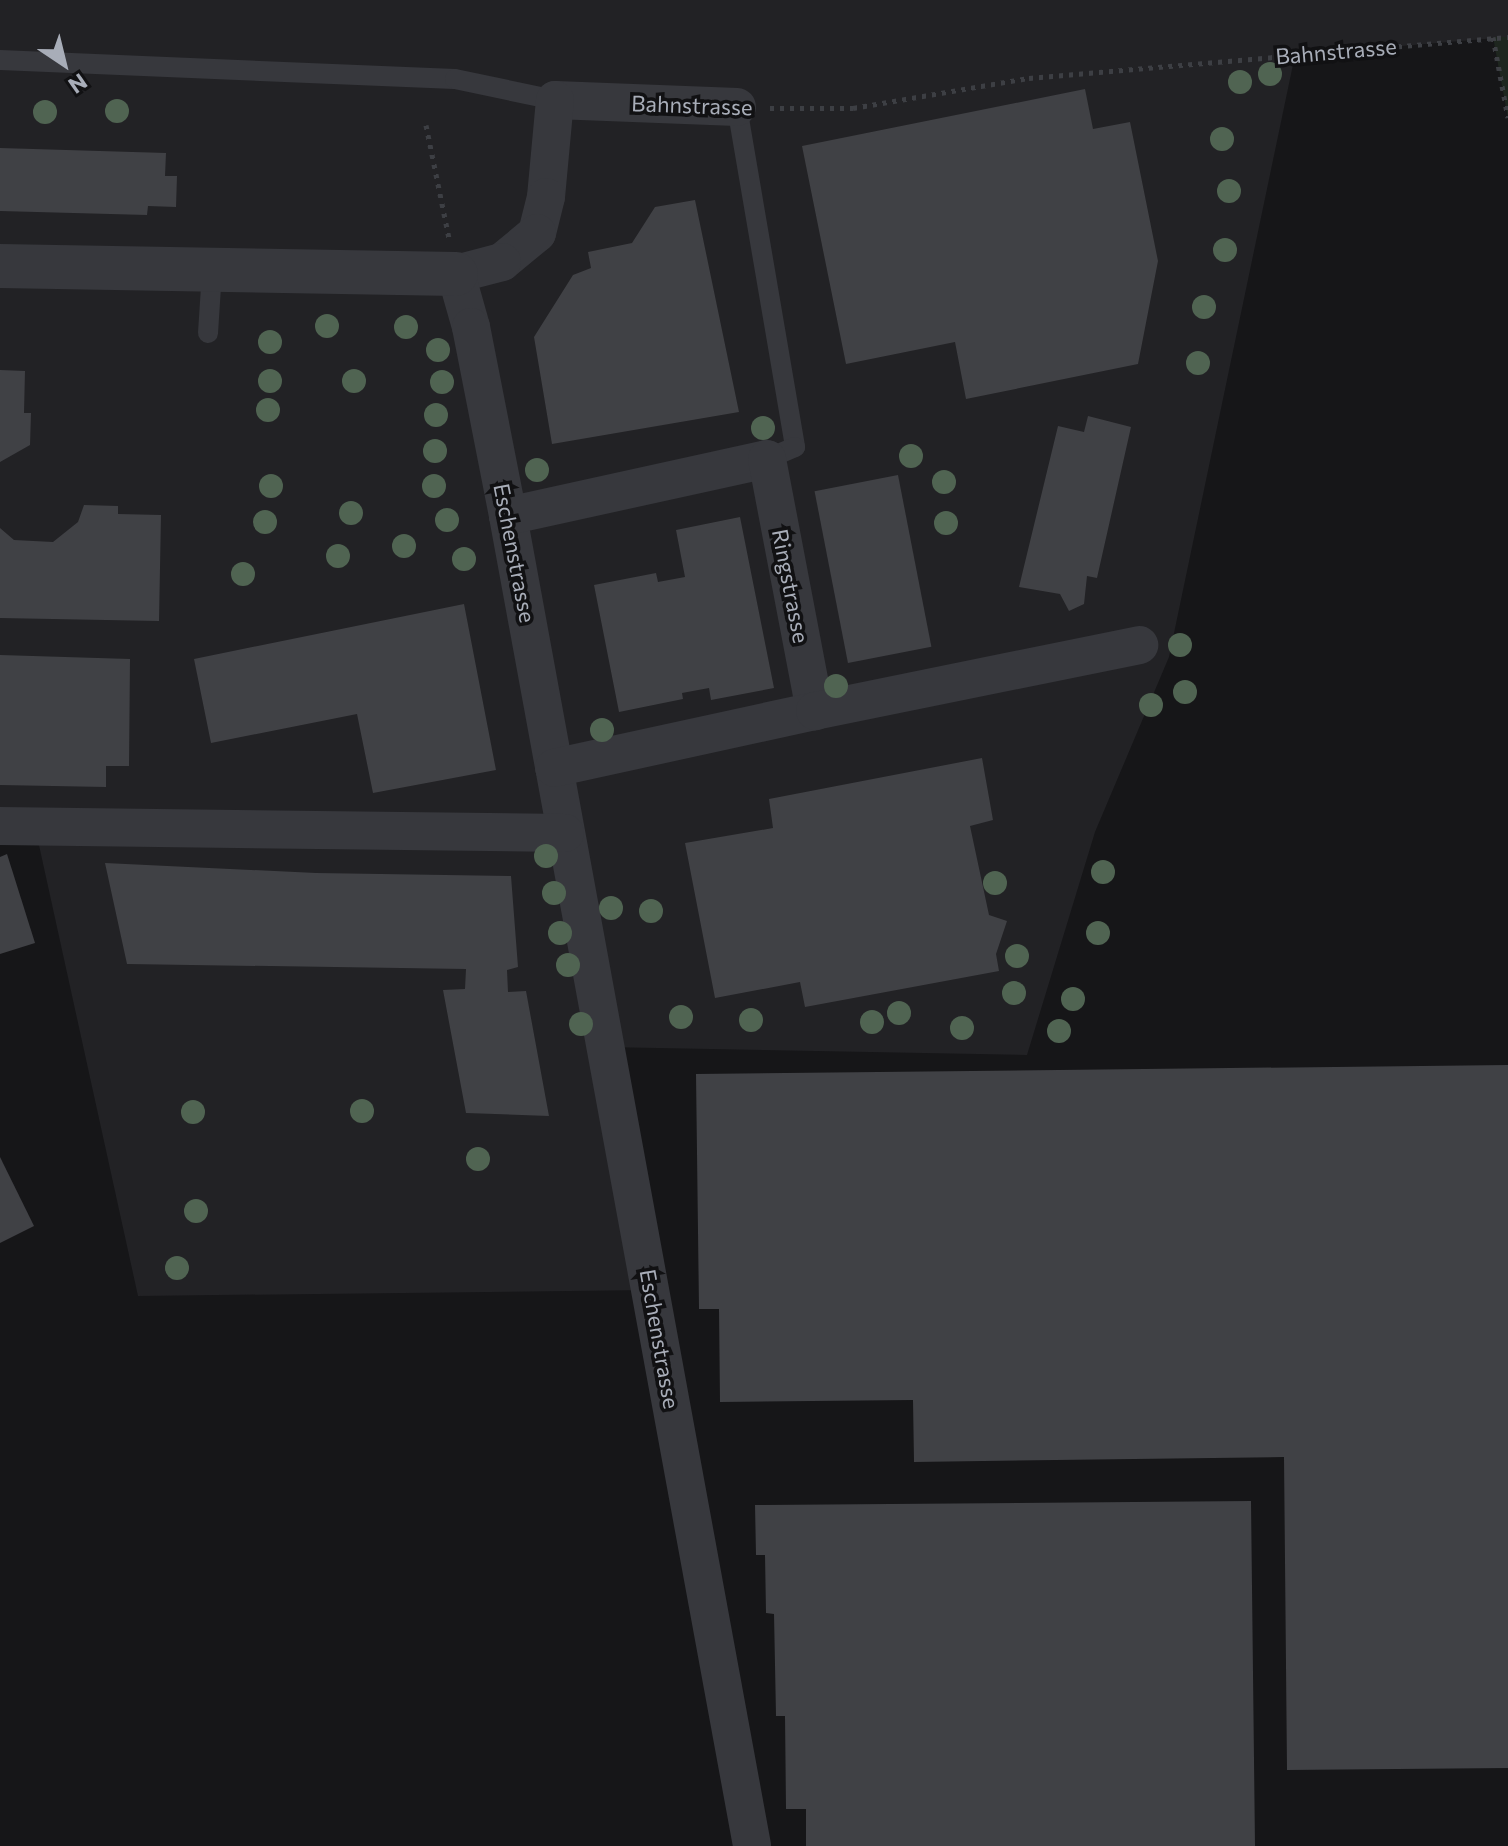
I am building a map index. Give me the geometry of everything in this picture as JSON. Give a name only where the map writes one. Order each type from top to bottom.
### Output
[{"type":"street","name":"Bahnstrasse","points":[[555,100],[737,107]]},
{"type":"street","points":[[0,266],[456,274],[502,262],[537,233],[546,197],[555,100]]},
{"type":"street","name":"Eschenstrasse","points":[[456,274],[471,327],[508,516],[752,1846]]},
{"type":"street","points":[[508,516],[767,459]]},
{"type":"street","name":"Ringstrasse","points":[[767,459],[815,711]]},
{"type":"street","points":[[554,768],[1139,645]]},
{"type":"street","points":[[0,826],[565,833]]},
{"type":"lane","points":[[0,60],[455,79],[555,100]]},
{"type":"lane","points":[[737,107],[795,447],[767,459]]},
{"type":"lane","points":[[208,333],[212,271]]},
{"type":"path","points":[[1493,37],[1508,118]]},
{"type":"path","name":"Bahnstrasse","points":[[737,107],[853,108],[1029,78],[1508,37]]},
{"type":"path","points":[[426,125],[456,274]]},
{"type":"shaded area","points":[[0,0],[1508,0],[1508,37],[1295,55],[1169,657],[1095,832],[1027,1055],[604,1047],[651,1290],[138,1296],[35,827],[0,826]]},
{"type":"shaded area","points":[[1493,37],[1508,37],[1508,118]]},
{"type":"building","points":[[1085,89],[1093,129],[1130,122],[1158,261],[1138,364],[966,399],[955,342],[846,364],[802,146]]},
{"type":"building","points":[[0,148],[166,153],[165,176],[177,176],[176,207],[148,206],[147,215],[0,211]]},
{"type":"building","points":[[695,200],[739,412],[552,444],[534,337],[573,275],[591,268],[588,252],[632,243],[655,207]]},
{"type":"building","points":[[0,370],[25,371],[24,413],[31,413],[30,445],[0,462]]},
{"type":"building","points":[[1088,416],[1131,427],[1097,578],[1087,576],[1084,604],[1069,611],[1060,594],[1019,587],[1058,426],[1084,432]]},
{"type":"building","points":[[898,475],[931,647],[848,663],[815,491]]},
{"type":"building","points":[[84,505],[118,506],[118,514],[161,515],[159,621],[0,618],[0,528],[14,540],[53,542],[78,522]]},
{"type":"building","points":[[740,517],[774,688],[711,700],[709,688],[682,693],[683,699],[619,712],[594,585],[656,573],[658,582],[685,577],[676,530]]},
{"type":"building","points":[[464,604],[496,770],[373,793],[357,714],[211,743],[194,659]]},
{"type":"building","points":[[0,655],[130,659],[129,766],[106,766],[106,787],[0,785]]},
{"type":"building","points":[[982,758],[993,820],[970,826],[989,915],[1007,921],[996,954],[999,971],[805,1007],[800,982],[715,998],[685,843],[773,828],[769,799]]},
{"type":"building","points":[[7,854],[35,943],[0,954],[0,857]]},
{"type":"building","points":[[105,863],[316,873],[511,876],[518,967],[507,970],[508,992],[526,991],[549,1116],[466,1113],[443,990],[465,989],[466,969],[127,964]]},
{"type":"building","points":[[1508,1065],[1508,1768],[1287,1770],[1284,1457],[914,1462],[913,1400],[720,1402],[719,1309],[699,1309],[696,1074]]},
{"type":"building","points":[[0,1157],[34,1226],[0,1243]]},
{"type":"building","points":[[1251,1501],[1255,1846],[806,1846],[806,1809],[786,1809],[785,1716],[776,1716],[774,1614],[766,1613],[765,1555],[756,1555],[755,1505]]}]
